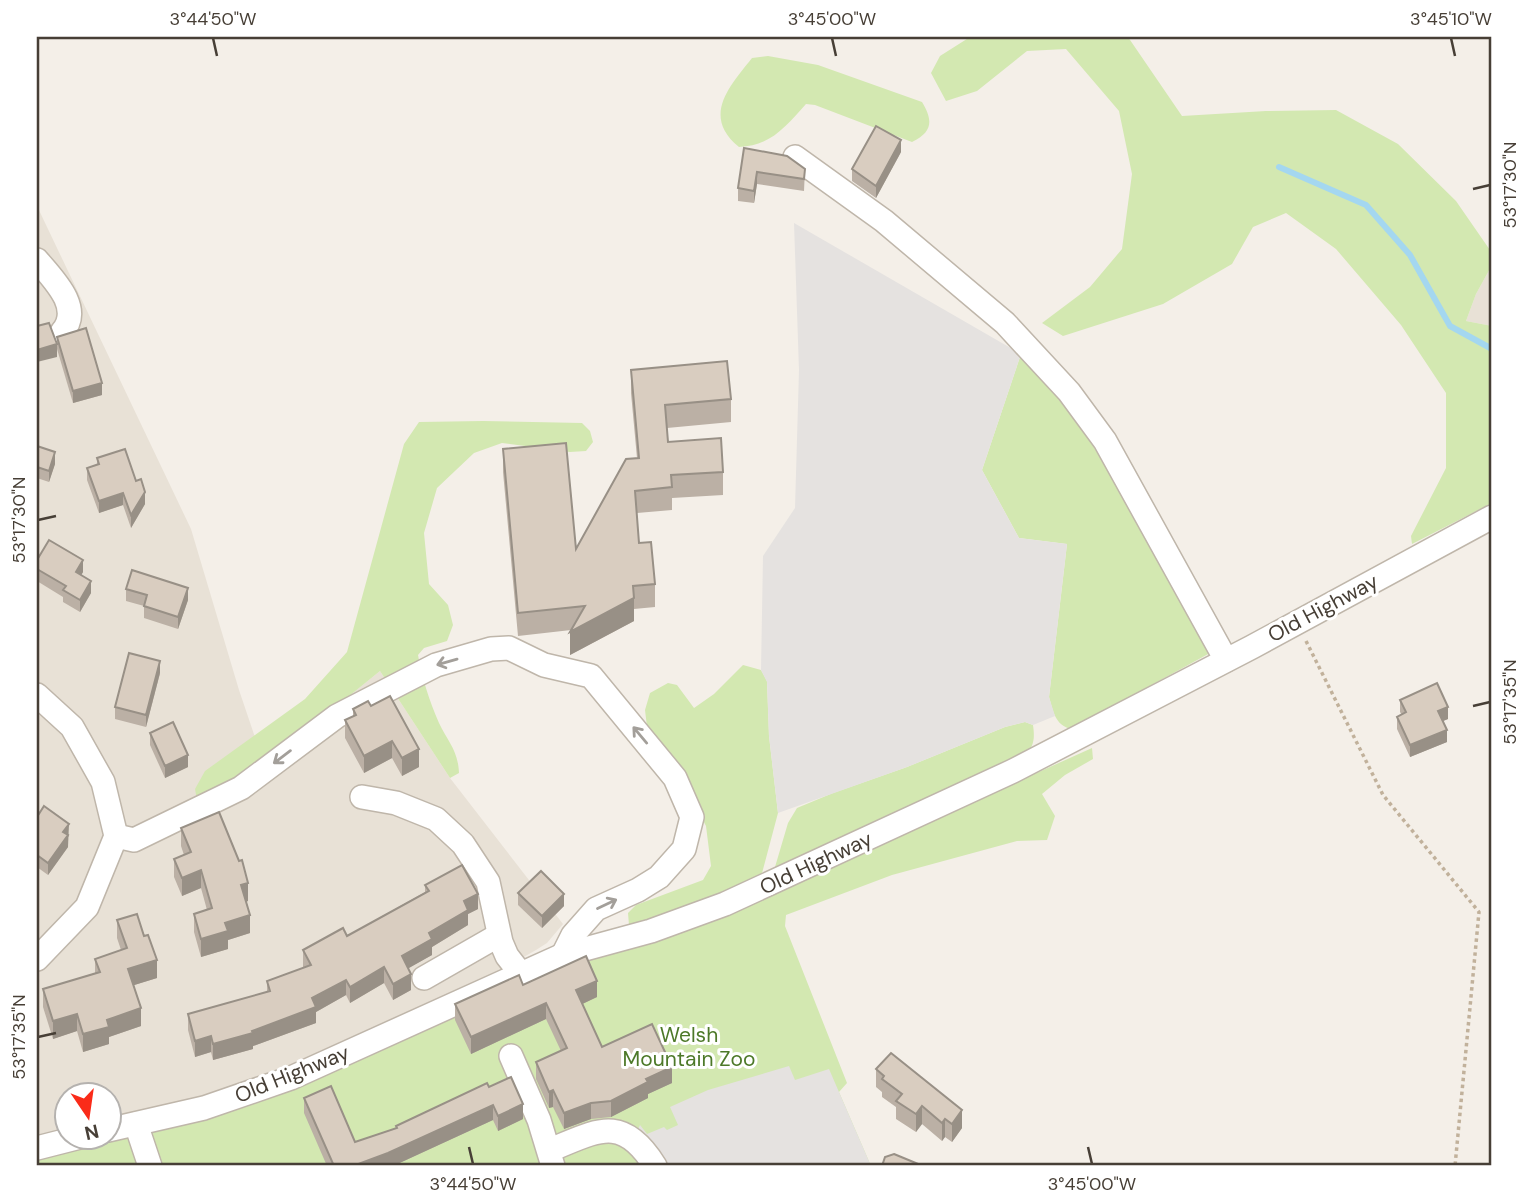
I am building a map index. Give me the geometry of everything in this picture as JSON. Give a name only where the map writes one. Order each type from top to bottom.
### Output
[{"type":"street","points":[[795,157],[884,221],[1005,323],[1069,392],[1105,440],[1226,660]]},
{"type":"street","points":[[37,260],[63,291],[69,313],[68,325],[62,332]]},
{"type":"street","name":"Old Highway","points":[[122,1127],[204,1108],[291,1078],[563,954],[651,931],[736,900],[1013,771],[1492,517]]},
{"type":"street","points":[[116,836],[134,839],[241,788],[337,716],[436,665],[491,649],[509,648],[544,665],[591,676],[675,778],[692,817],[684,849],[659,877],[596,909],[573,935],[563,954]]},
{"type":"street","points":[[37,695],[72,727],[103,782],[116,836],[87,907],[37,959]]},
{"type":"street","points":[[362,797],[396,803],[436,819],[463,844],[488,882],[499,935],[507,956],[520,974]]},
{"type":"street","points":[[424,978],[499,935]]},
{"type":"street","points":[[511,1056],[551,1158],[594,1132],[609,1130],[621,1132],[635,1140],[654,1166]]},
{"type":"street","points":[[136,1124],[150,1166]]},
{"type":"path","points":[[1297,622],[1383,795],[1479,912],[1455,1166]]},
{"type":"shaded area","points":[[37,206],[191,529],[264,764],[380,671],[450,778],[563,924],[547,943],[536,950],[391,1033],[122,1126],[122,1080],[52,1080],[52,1142],[37,1148]]},
{"type":"shaded area","points":[[794,223],[1021,354],[982,470],[1019,538],[1067,544],[1049,697],[1055,716],[1033,725],[1025,722],[1005,727],[907,767],[778,813],[769,736],[767,682],[761,670],[763,556],[795,508],[799,370]]},
{"type":"shaded area","points":[[1492,265],[1492,326],[1466,321],[1476,294]]},
{"type":"shaded area","points":[[789,1066],[795,1080],[829,1069],[871,1166],[641,1166],[631,1145],[640,1125],[647,1134],[664,1127],[667,1130],[678,1125],[670,1107],[708,1090]]},
{"type":"green space","points":[[970,37],[1128,37],[1182,116],[1336,110],[1398,144],[1456,201],[1492,253],[1492,265],[1476,294],[1466,321],[1492,326],[1492,503],[1412,544],[1411,536],[1446,468],[1446,393],[1401,325],[1336,249],[1286,213],[1253,227],[1232,264],[1163,304],[1063,336],[1042,323],[1090,287],[1122,249],[1132,174],[1119,111],[1066,49],[1027,51],[977,91],[946,101],[931,73],[940,56]]},
{"type":"green space","points":[[768,56],[818,65],[922,102],[928,114],[927,130],[912,142],[806,104],[769,139],[739,147],[722,124],[723,101],[735,79],[752,58]]},
{"type":"green space","points":[[1021,354],[1080,424],[1137,519],[1210,653],[1071,729],[1058,721],[1049,697],[1067,544],[1019,538],[982,470]]},
{"type":"green space","points":[[419,422],[582,423],[590,431],[593,442],[586,451],[570,452],[502,443],[474,453],[437,488],[424,533],[429,584],[448,605],[453,625],[447,641],[424,648],[418,655],[429,697],[455,752],[459,773],[450,778],[380,671],[265,764],[197,800],[195,789],[205,771],[305,699],[347,652],[404,444]]},
{"type":"green space","points":[[743,665],[761,670],[767,681],[769,736],[778,813],[761,877],[722,900],[629,925],[628,913],[636,905],[703,880],[711,866],[706,826],[677,771],[648,735],[645,710],[650,693],[668,683],[677,685],[694,708],[714,694]]},
{"type":"green space","points":[[1025,722],[1033,725],[1034,734],[1032,745],[1025,756],[777,872],[775,867],[788,823],[797,808],[1005,727]]},
{"type":"green space","name":"Welsh Mountain Zoo","points":[[1092,748],[1093,759],[1065,775],[1042,794],[1055,816],[1047,840],[1017,841],[892,875],[786,915],[785,926],[847,1083],[839,1092],[871,1166],[37,1166],[37,1148],[52,1146],[52,1150],[122,1150],[122,1130],[531,977],[759,898]]},
{"type":"building","points":[[876,126],[901,140],[876,186],[852,169]]},
{"type":"building","points":[[744,148],[787,156],[805,169],[804,179],[757,172],[754,191],[738,188]]},
{"type":"building","points":[[49,323],[57,344],[37,350],[37,326]]},
{"type":"building","points":[[86,328],[102,383],[73,391],[57,337]]},
{"type":"building","points":[[727,361],[731,399],[665,405],[668,442],[721,438],[723,472],[671,475],[672,487],[635,491],[639,543],[651,542],[655,584],[633,586],[634,598],[570,632],[585,606],[518,613],[503,449],[566,443],[576,549],[626,459],[639,458],[631,370]]},
{"type":"building","points":[[37,446],[55,452],[49,471],[37,467]]},
{"type":"building","points":[[125,449],[136,481],[141,479],[145,492],[131,515],[123,493],[99,501],[87,468],[99,464],[97,458]]},
{"type":"building","points":[[49,540],[83,560],[76,572],[91,581],[80,600],[63,590],[66,586],[37,569],[37,560]]},
{"type":"building","points":[[132,570],[188,588],[178,617],[144,606],[147,595],[126,589]]},
{"type":"building","points":[[129,653],[160,661],[146,715],[115,707]]},
{"type":"building","points":[[1437,683],[1448,707],[1438,711],[1447,730],[1410,745],[1397,717],[1406,712],[1400,700]]},
{"type":"building","points":[[390,696],[419,749],[402,758],[392,741],[364,756],[345,720],[356,715],[353,709],[368,701],[371,706]]},
{"type":"building","points":[[173,722],[188,755],[165,766],[150,733]]},
{"type":"building","points":[[44,806],[69,824],[63,832],[68,835],[48,863],[37,855],[37,817]]},
{"type":"building","points":[[219,812],[239,861],[242,860],[248,883],[241,885],[250,915],[225,923],[228,931],[201,939],[194,914],[212,908],[201,870],[182,878],[174,859],[191,852],[181,828]]},
{"type":"building","points":[[462,865],[478,894],[464,901],[468,910],[429,933],[432,939],[402,956],[411,974],[393,984],[384,967],[350,987],[346,980],[312,998],[316,1007],[252,1031],[253,1033],[213,1044],[211,1036],[195,1041],[188,1014],[270,991],[267,981],[311,965],[303,950],[343,928],[347,936],[429,891],[425,885]]},
{"type":"building","points":[[541,871],[564,894],[542,916],[518,893]]},
{"type":"building","points":[[137,914],[144,936],[148,935],[157,960],[128,969],[141,1008],[107,1020],[109,1027],[83,1034],[77,1014],[53,1021],[43,989],[100,972],[95,959],[127,948],[117,920]]},
{"type":"building","points":[[586,956],[597,981],[576,990],[602,1047],[652,1024],[672,1067],[646,1079],[648,1082],[611,1101],[591,1103],[564,1113],[553,1090],[549,1092],[536,1062],[567,1048],[546,1003],[471,1037],[455,1004],[519,975],[523,985]]},
{"type":"building","points":[[891,1053],[962,1110],[952,1124],[945,1119],[942,1123],[922,1106],[916,1114],[896,1101],[902,1094],[882,1079],[884,1076],[876,1069]]},
{"type":"building","points":[[511,1077],[523,1104],[498,1116],[493,1105],[353,1166],[334,1166],[304,1098],[331,1086],[355,1142],[397,1128],[396,1126],[487,1083],[489,1087]]},
{"type":"building","points":[[894,1154],[923,1166],[882,1166],[885,1157]]},
{"type":"waterway","points":[[1279,167],[1366,205],[1410,255],[1450,326],[1492,349]]}]
